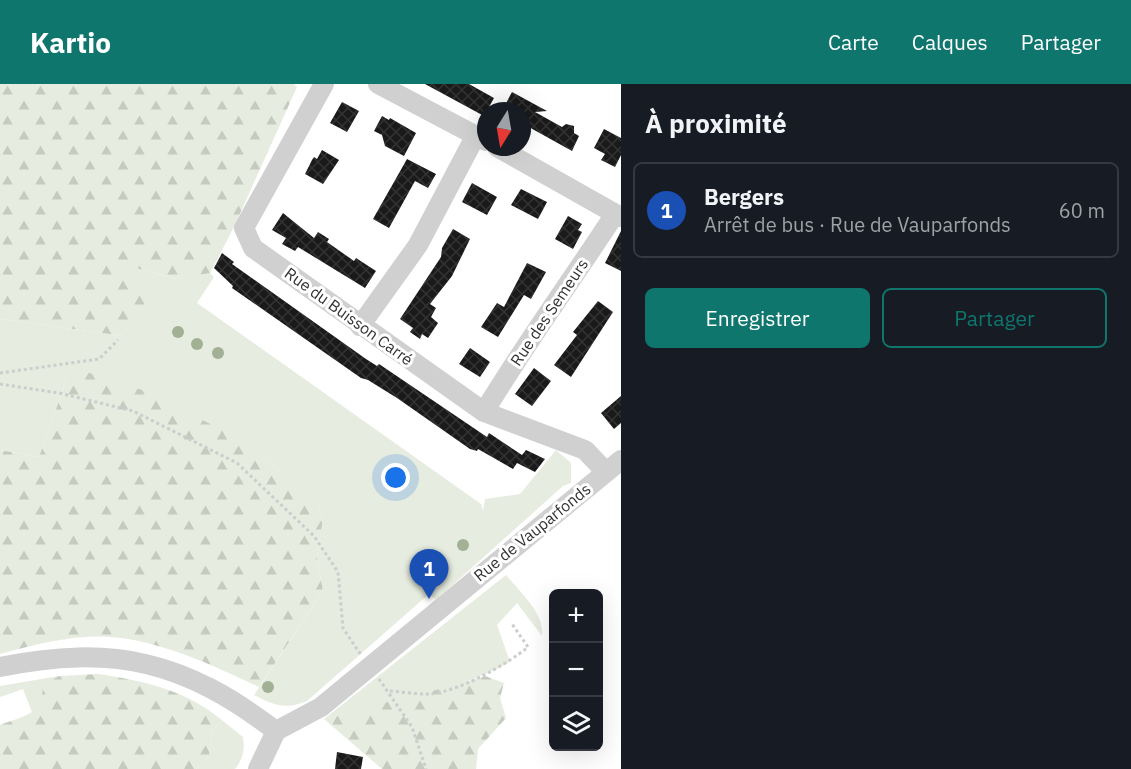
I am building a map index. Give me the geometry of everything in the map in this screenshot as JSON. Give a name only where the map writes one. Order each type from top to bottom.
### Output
[{"type":"street","name":"Rue du Buisson Carré","points":[[324,84],[244,228],[253,248],[484,412],[585,450],[613,466]]},
{"type":"street","points":[[378,84],[477,136]]},
{"type":"street","points":[[360,326],[418,245],[477,145]]},
{"type":"street","points":[[513,156],[618,215]]},
{"type":"street","name":"Rue des Semeurs","points":[[484,412],[516,359],[618,215]]},
{"type":"street","name":"Rue de Vauparfonds","points":[[276,731],[321,707],[613,466]]},
{"type":"street","points":[[0,667],[42,659],[99,656],[149,664],[188,676],[246,708],[276,731],[258,769]]},
{"type":"path","points":[[0,372],[99,359],[118,340]]},
{"type":"path","points":[[0,384],[59,393],[133,411],[237,463],[314,536],[338,572],[343,628],[370,668]]},
{"type":"path","points":[[426,769],[411,727],[390,691],[430,694],[485,676],[528,647],[512,624]]},
{"type":"green space","points":[[0,84],[294,84],[297,87],[234,227],[210,273],[177,279],[102,259],[163,305],[124,336],[0,319]]},
{"type":"green space","points":[[100,258],[176,279],[210,273],[214,277],[197,303],[481,504],[483,511],[485,499],[520,494],[556,450],[571,463],[571,483],[563,486],[436,600],[429,594],[307,701],[286,706],[274,704],[254,695],[323,591],[317,558],[323,519],[318,504],[246,442],[71,367],[39,457],[0,450],[0,319],[124,336]]},
{"type":"green space","points":[[71,367],[145,391],[246,442],[318,504],[323,519],[317,558],[323,591],[259,687],[186,655],[129,639],[83,637],[0,654],[0,450],[39,457]]},
{"type":"green space","points":[[506,575],[530,603],[542,627],[542,636],[517,603],[497,625],[510,662],[465,682],[324,719]]},
{"type":"green space","points":[[98,674],[164,688],[209,710],[223,721],[212,730],[209,756],[196,769],[0,769],[0,725],[36,709],[42,695],[43,685],[59,676]]},
{"type":"green space","points":[[59,676],[43,685],[40,704],[32,712],[23,689],[0,697],[0,686]]},
{"type":"green space","points":[[485,676],[504,683],[500,698],[506,718],[478,749],[476,769],[382,769],[324,719],[445,688]]},
{"type":"green space","points":[[223,721],[243,737],[240,762],[235,769],[196,769],[209,756],[212,730]]},
{"type":"building","points":[[425,84],[469,84],[494,98],[492,102],[477,102],[477,112]]},
{"type":"building","points":[[512,92],[530,102],[507,102]]},
{"type":"building","points":[[342,102],[359,111],[347,132],[330,123]]},
{"type":"building","points":[[531,102],[547,111],[535,112],[562,127],[566,124],[574,126],[574,133],[579,136],[572,151],[531,128]]},
{"type":"building","points":[[382,116],[416,133],[404,156],[385,146],[382,135],[374,131]]},
{"type":"building","points":[[604,129],[621,138],[621,155],[615,167],[601,160],[605,154],[594,148]]},
{"type":"building","points":[[322,150],[339,160],[323,184],[305,174],[314,157],[317,159]]},
{"type":"building","points":[[407,159],[436,174],[428,188],[415,181],[389,228],[373,219]]},
{"type":"building","points":[[472,183],[497,197],[487,215],[462,202]]},
{"type":"building","points":[[521,189],[547,202],[538,219],[511,205]]},
{"type":"building","points":[[283,213],[314,238],[318,232],[329,239],[327,242],[354,261],[356,258],[376,271],[365,288],[298,247],[295,251],[282,244],[286,238],[272,230]]},
{"type":"building","points":[[568,216],[582,224],[578,230],[582,232],[573,249],[555,239]]},
{"type":"building","points":[[453,229],[470,239],[452,276],[430,304],[436,308],[431,317],[438,323],[428,338],[422,334],[420,339],[410,332],[413,328],[400,319],[441,257],[442,248]]},
{"type":"building","points":[[621,231],[621,271],[605,263]]},
{"type":"building","points":[[222,253],[234,262],[232,264],[366,359],[377,366],[379,364],[487,437],[489,433],[522,455],[526,450],[545,459],[535,472],[517,463],[513,469],[478,449],[477,451],[470,449],[397,398],[361,378],[232,288],[233,286],[214,268]]},
{"type":"building","points":[[527,263],[546,272],[531,299],[524,295],[498,337],[481,327],[497,303],[504,307]]},
{"type":"building","points":[[598,301],[613,312],[571,377],[554,365],[577,335],[573,332]]},
{"type":"building","points":[[470,348],[490,362],[480,377],[459,364]]},
{"type":"building","points":[[534,368],[551,381],[532,406],[515,394]]},
{"type":"building","points":[[621,396],[621,423],[614,429],[601,413]]},
{"type":"building","points":[[337,752],[363,757],[361,769],[335,769]]},
{"type":"place","name":"Bergers","points":[[429,599]]}]
